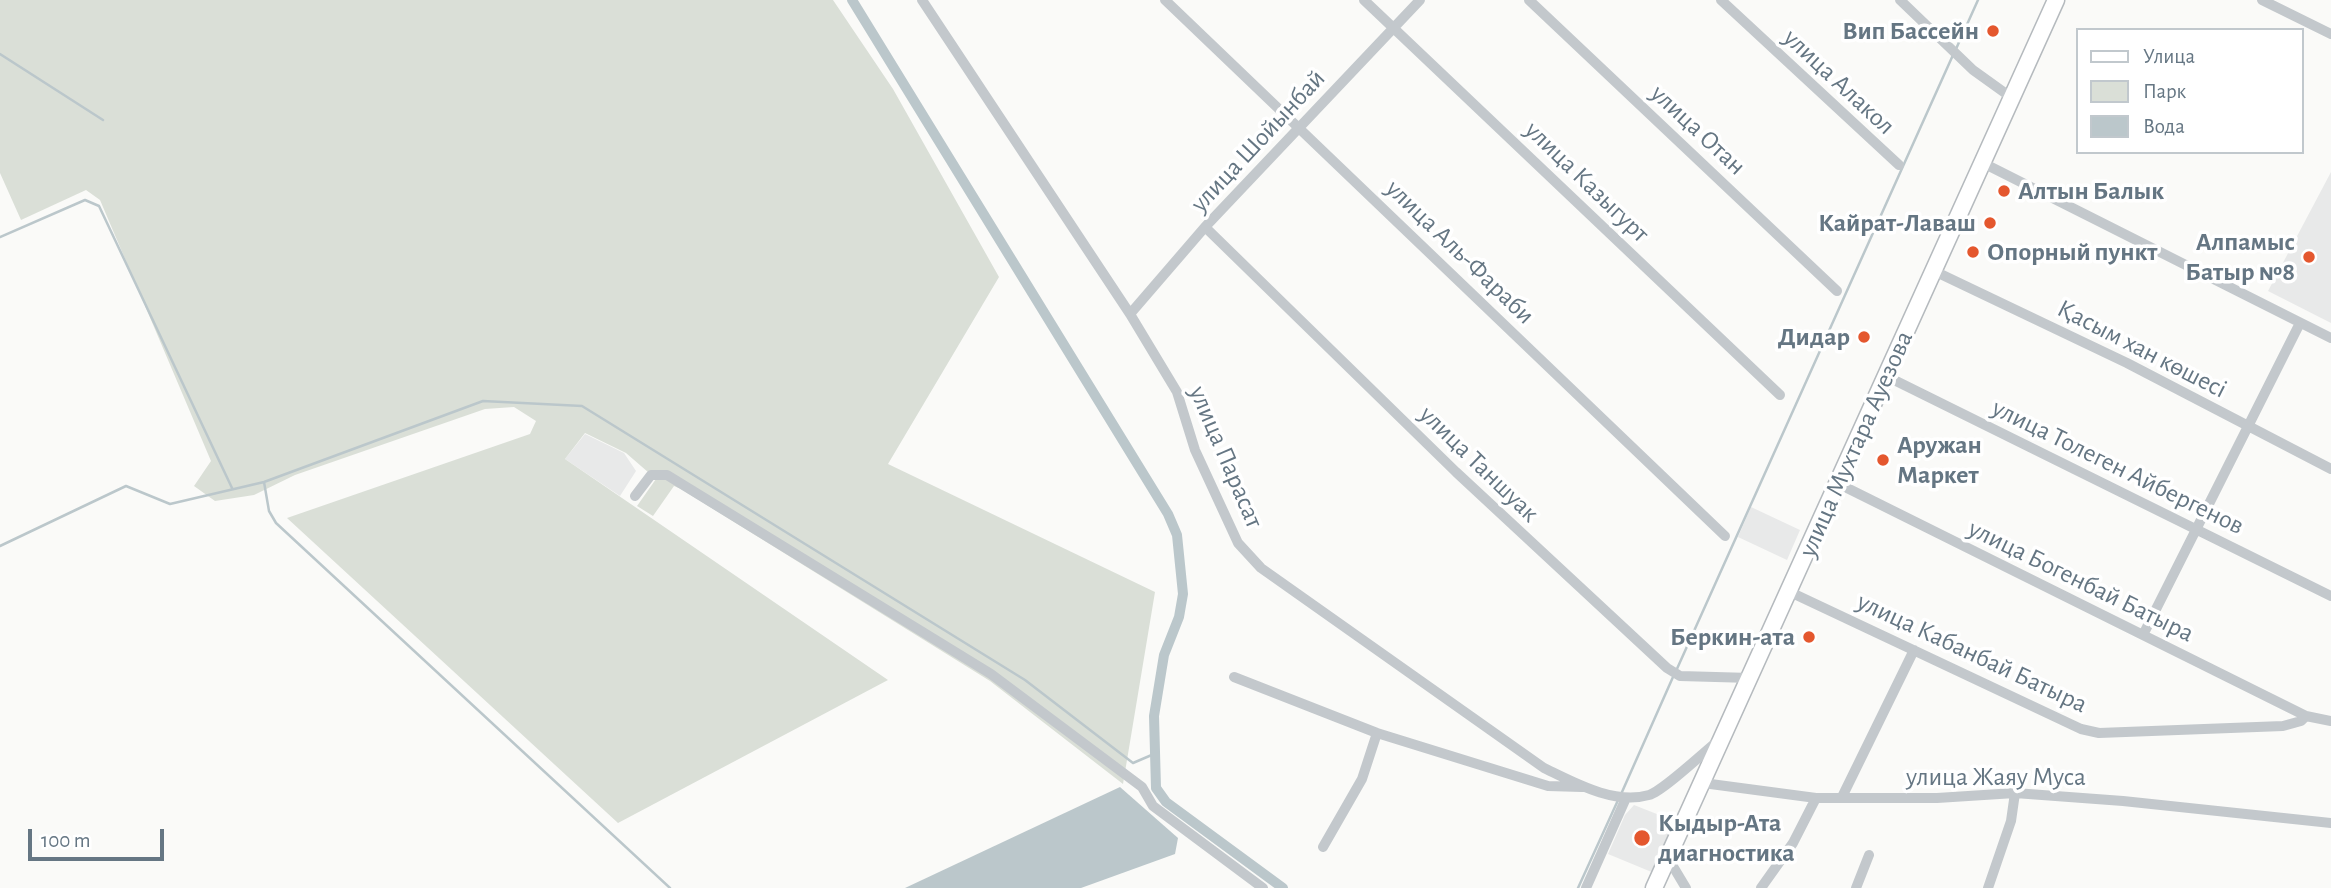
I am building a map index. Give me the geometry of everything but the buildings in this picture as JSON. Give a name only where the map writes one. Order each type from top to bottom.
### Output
[{"type":"main road","name":"улица Мухтара Ауезова","points":[[1654,888],[2056,0]]},
{"type":"street","name":"улица Парасат","points":[[922,0],[1130,314],[1177,392],[1195,450],[1238,543],[1261,568],[1536,762],[1585,788],[1622,797],[1651,795],[1724,736]]},
{"type":"street","name":"улица Аль-Фараби","points":[[1165,0],[1726,536]]},
{"type":"street","name":"улица Казыгурт","points":[[1364,0],[1780,395]]},
{"type":"street","name":"улица Шойынбай","points":[[1130,314],[1205,227],[1420,0]]},
{"type":"street","name":"улица Отан","points":[[1529,0],[1837,291]]},
{"type":"street","name":"улица Алакол","points":[[1721,0],[1899,165]]},
{"type":"street","points":[[1900,0],[1954,52],[2012,97]]},
{"type":"street","points":[[2262,0],[2331,34]]},
{"type":"street","points":[[1983,163],[2331,338]]},
{"type":"street","name":"улица Таншуак","points":[[1205,227],[1456,472],[1675,673],[1751,678]]},
{"type":"street","name":"Қасым хан көшесі","points":[[1933,270],[2127,363],[2331,469]]},
{"type":"street","points":[[2143,635],[2300,323]]},
{"type":"street","name":"улица Толеген Айбергенов","points":[[1886,376],[2331,596]]},
{"type":"street","points":[[635,496],[651,475],[667,475],[991,674],[1142,787],[1153,806],[1263,888]]},
{"type":"street","name":"улица Богенбай Батыра","points":[[1837,483],[2306,716]]},
{"type":"street","name":"улица Кабанбай Батыра","points":[[1790,592],[2081,729],[2099,733],[2283,726],[2301,721],[2306,716],[2331,721]]},
{"type":"street","points":[[1842,797],[1914,650]]},
{"type":"street","points":[[1234,677],[1377,733],[1548,786],[1585,788]]},
{"type":"street","points":[[1324,847],[1362,779],[1377,733]]},
{"type":"street","points":[[1527,779],[1536,762]]},
{"type":"street","name":"улица Жаяу Муса","points":[[1703,783],[1816,798],[1937,798],[2015,793],[2123,801],[2331,823]]},
{"type":"street","points":[[1988,888],[2011,821],[2015,793]]},
{"type":"street","points":[[1586,888],[1622,797]]},
{"type":"street","points":[[1761,888],[1793,843],[1816,798]]},
{"type":"street","points":[[1856,888],[1870,855]]},
{"type":"street","points":[[1668,858],[1686,888]]},
{"type":"shaded area","name":"Алпамыс Батыр №8","points":[[2331,172],[2331,323],[2268,291]]},
{"type":"shaded area","points":[[585,434],[624,453],[636,471],[620,496],[565,459]]},
{"type":"shaded area","points":[[1751,507],[1800,530],[1787,560],[1738,537]]},
{"type":"shaded area","name":"Кыдыр-Ата диагностика","points":[[1634,805],[1677,822],[1654,873],[1608,854],[1625,815]]},
{"type":"green space","points":[[0,0],[833,0],[893,89],[999,277],[888,464],[1155,592],[1123,784],[990,681],[681,489],[674,486],[653,516],[637,506],[656,479],[626,453],[585,433],[565,459],[888,680],[618,823],[287,518],[530,434],[536,421],[514,407],[485,409],[295,475],[254,495],[215,501],[194,486],[211,461],[100,200],[86,190],[21,220],[0,173]]},
{"type":"water","points":[[1120,787],[1178,838],[1175,854],[1081,888],[905,888]]},
{"type":"waterway","points":[[852,0],[1168,514],[1177,535],[1183,594],[1179,617],[1164,655],[1154,716],[1156,788],[1166,802],[1283,888]]},
{"type":"waterway","points":[[1956,49],[1978,0]]},
{"type":"waterway","points":[[0,54],[103,120]]},
{"type":"waterway","points":[[1676,671],[1953,55]]},
{"type":"waterway","points":[[0,237],[85,200],[99,206],[232,488]]},
{"type":"waterway","points":[[0,546],[126,486],[170,504],[264,482],[483,401],[582,406],[1025,680],[1133,763],[1154,754]]},
{"type":"waterway","points":[[264,482],[269,511],[276,523],[670,888]]},
{"type":"waterway","points":[[1622,792],[1673,677]]},
{"type":"waterway","points":[[1578,888],[1619,798]]},
{"type":"place","name":"Вип Бассейн","points":[[1993,31]]},
{"type":"place","name":"Алтын Балык","points":[[2004,191]]},
{"type":"place","name":"Кайрат-Лаваш","points":[[1990,223]]},
{"type":"place","name":"Опорный пункт","points":[[1973,252]]},
{"type":"place","name":"Алпамыс Батыр №8","points":[[2309,257]]},
{"type":"place","name":"Дидар","points":[[1864,337]]},
{"type":"place","name":"Аружан Маркет","points":[[1883,460]]},
{"type":"place","name":"Беркин-ата","points":[[1809,637]]},
{"type":"place","name":"Кыдыр-Ата диагностика","points":[[1642,838]]}]
